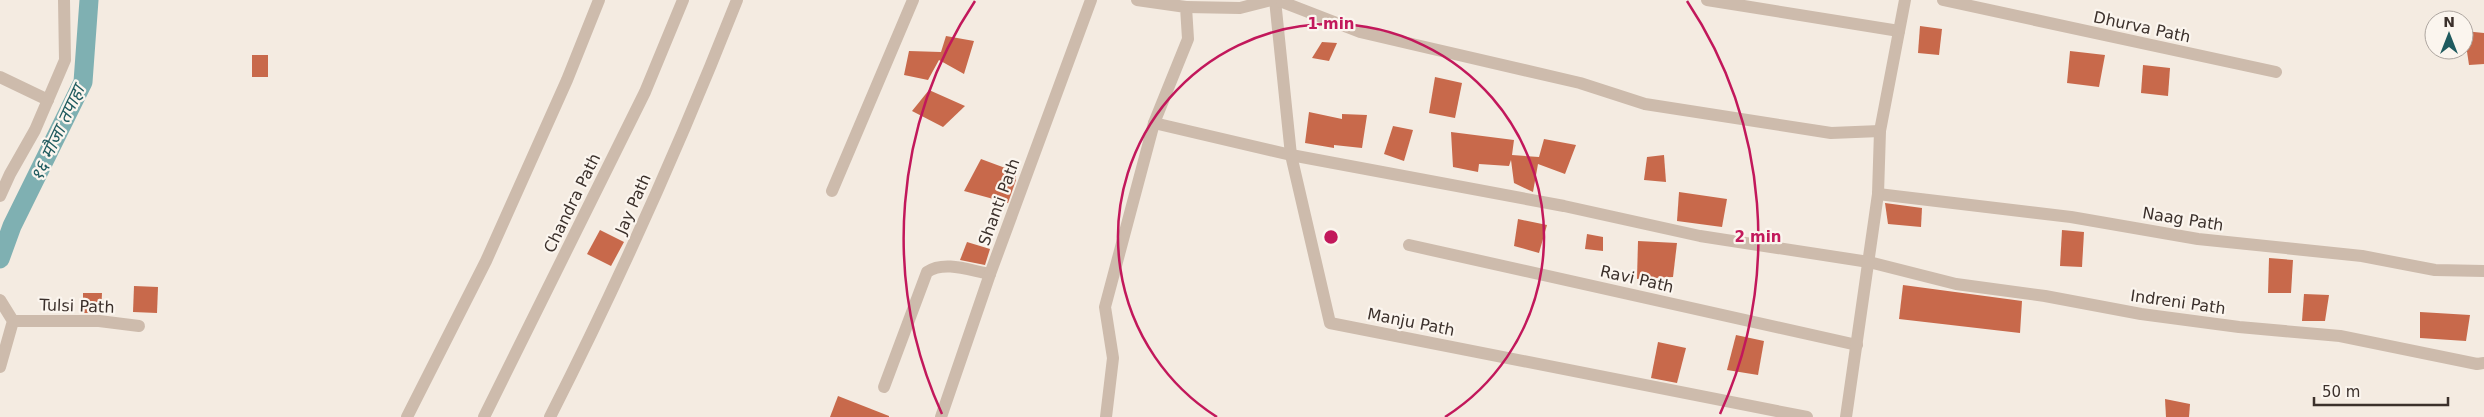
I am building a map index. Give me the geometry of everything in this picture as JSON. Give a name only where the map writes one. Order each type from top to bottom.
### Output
[{"type":"street","points":[[0,196],[36,130],[65,60],[64,0]]},
{"type":"street","points":[[407,417],[486,261],[567,80],[599,0]]},
{"type":"street","name":"Chandra Path","points":[[484,417],[645,92],[683,0]]},
{"type":"street","name":"Jay Path","points":[[550,417],[599,320],[702,89],[737,0]]},
{"type":"street","points":[[832,191],[913,0]]},
{"type":"street","name":"Shanti Path","points":[[941,417],[990,274],[1091,0]]},
{"type":"street","points":[[1137,0],[1186,7],[1240,8],[1274,0],[1360,32],[1580,83],[1645,104],[1831,133],[1880,131]]},
{"type":"street","name":"Manju Path","points":[[1274,0],[1291,155],[1330,323],[1807,417]]},
{"type":"street","points":[[1707,0],[1899,31]]},
{"type":"street","points":[[1846,417],[1878,194],[1880,131],[1905,0]]},
{"type":"street","name":"Dhurva Path","points":[[1943,0],[2276,72]]},
{"type":"street","points":[[1106,417],[1113,358],[1104,307],[1154,123],[1188,39],[1186,7]]},
{"type":"street","points":[[0,77],[48,100]]},
{"type":"street","name":"Indreni Path","points":[[1154,123],[1291,155],[1564,206],[1700,236],[1869,262],[1956,284],[2045,296],[2141,314],[2239,327],[2340,336],[2477,364],[2484,363]]},
{"type":"street","name":"Naag Path","points":[[1878,194],[2071,217],[2198,239],[2362,256],[2436,270],[2484,271]]},
{"type":"street","name":"Ravi Path","points":[[1409,245],[1857,345]]},
{"type":"street","points":[[884,387],[927,272],[935,267],[944,266],[990,274]]},
{"type":"street","points":[[0,300],[13,321],[0,368]]},
{"type":"street","name":"Tulsi Path","points":[[13,321],[99,321],[140,326]]},
{"type":"building","points":[[1920,26],[1942,29],[1939,55],[1918,53]]},
{"type":"building","points":[[2474,32],[2484,33],[2484,64],[2469,65],[2468,60],[2474,60]]},
{"type":"building","points":[[946,36],[974,41],[964,74],[939,60],[928,80],[904,75],[909,51],[941,52]]},
{"type":"building","points":[[1322,42],[1337,43],[1329,61],[1312,58]]},
{"type":"building","points":[[2070,51],[2105,55],[2099,87],[2067,83]]},
{"type":"building","points":[[252,55],[268,55],[268,77],[252,77]]},
{"type":"building","points":[[2143,65],[2170,68],[2168,96],[2141,93]]},
{"type":"building","points":[[1435,77],[1462,83],[1455,118],[1429,113]]},
{"type":"building","points":[[929,90],[965,106],[943,127],[912,111]]},
{"type":"building","points":[[1309,112],[1342,119],[1342,114],[1367,115],[1362,148],[1334,145],[1334,148],[1305,143]]},
{"type":"building","points":[[1393,126],[1413,130],[1404,161],[1384,154]]},
{"type":"building","points":[[1451,132],[1514,140],[1512,155],[1539,157],[1544,139],[1576,145],[1565,174],[1538,164],[1533,192],[1514,183],[1511,160],[1509,166],[1479,164],[1478,172],[1453,167]]},
{"type":"building","points":[[1664,155],[1666,182],[1644,180],[1647,157]]},
{"type":"building","points":[[981,159],[1016,172],[1016,180],[1008,203],[964,191]]},
{"type":"building","points":[[1679,192],[1727,199],[1722,227],[1677,221]]},
{"type":"building","points":[[1885,203],[1922,208],[1921,227],[1888,224]]},
{"type":"building","points":[[1518,219],[1547,225],[1539,253],[1514,246]]},
{"type":"building","points":[[600,230],[624,242],[611,266],[587,254]]},
{"type":"building","points":[[2062,230],[2084,232],[2082,267],[2060,266]]},
{"type":"building","points":[[1587,234],[1603,237],[1603,251],[1585,249]]},
{"type":"building","points":[[1638,241],[1677,243],[1673,277],[1637,279]]},
{"type":"building","points":[[967,242],[990,249],[985,265],[960,260]]},
{"type":"building","points":[[2269,258],[2293,260],[2291,293],[2268,293]]},
{"type":"building","points":[[1903,285],[2022,301],[2020,333],[1899,319]]},
{"type":"building","points":[[134,286],[158,287],[157,313],[133,312]]},
{"type":"building","points":[[83,293],[102,293],[101,313],[83,313]]},
{"type":"building","points":[[2304,294],[2329,295],[2325,321],[2302,321]]},
{"type":"building","points":[[2420,312],[2470,315],[2466,341],[2420,338]]},
{"type":"building","points":[[1736,335],[1764,341],[1758,375],[1727,370]]},
{"type":"building","points":[[1658,342],[1686,348],[1677,383],[1651,378]]},
{"type":"building","points":[[838,396],[889,416],[889,417],[830,417]]},
{"type":"building","points":[[2165,399],[2190,404],[2189,417],[2166,417]]},
{"type":"waterway","name":"१६ मौजा तपाहा","points":[[0,259],[12,226],[83,82],[89,0]]}]
